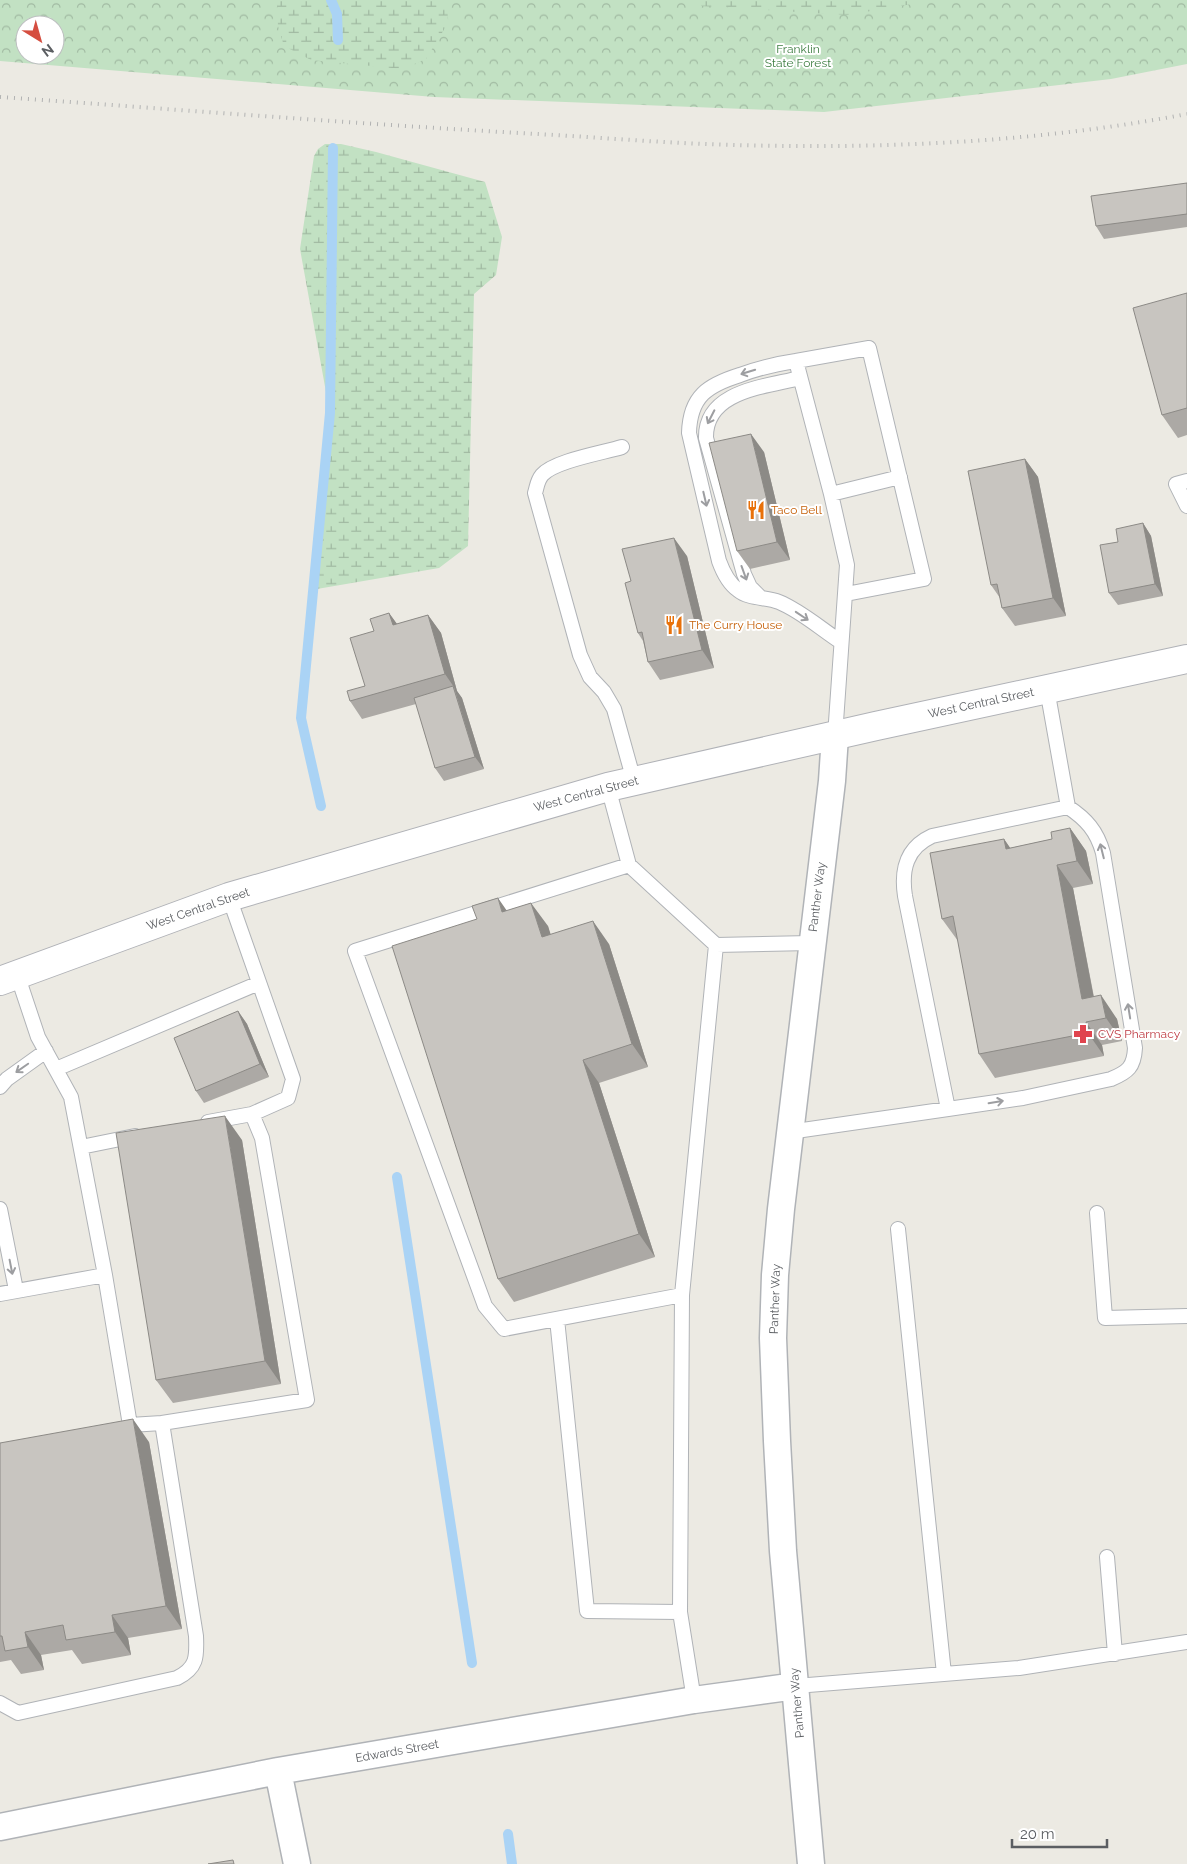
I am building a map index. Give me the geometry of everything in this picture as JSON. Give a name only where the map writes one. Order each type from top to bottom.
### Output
[{"type":"main road","name":"West Central Street","points":[[9,978],[229,897],[621,784],[783,746],[1187,659]]},
{"type":"street","name":"Panther Way","points":[[811,1864],[783,1551],[773,1338],[776,1266],[789,1132],[832,781],[835,736]]},
{"type":"street","name":"Edwards Street","points":[[0,1827],[278,1771],[694,1700],[796,1686]]},
{"type":"street","points":[[278,1771],[297,1864]]},
{"type":"lane","points":[[841,642],[780,603],[744,594],[728,579],[721,567],[690,443],[689,423],[694,406],[700,396],[713,384],[773,365],[869,348],[924,579],[846,594]]},
{"type":"lane","points":[[796,361],[831,494],[847,565],[835,736]]},
{"type":"lane","points":[[760,598],[750,587],[744,574],[706,438],[706,429],[712,414],[724,400],[751,390],[800,378]]},
{"type":"lane","points":[[622,447],[554,465],[542,475],[537,483],[536,493],[580,655],[590,678],[604,692],[614,709],[629,865],[716,945],[811,943]]},
{"type":"lane","points":[[831,494],[900,477]]},
{"type":"lane","points":[[1187,481],[1176,484],[1187,506]]},
{"type":"lane","points":[[1048,688],[1068,807]]},
{"type":"lane","points":[[789,1132],[948,1109],[1023,1098],[1111,1079],[1123,1074],[1135,1060],[1135,1048],[1103,853],[1094,830],[1079,814],[1068,807],[932,836],[911,852],[906,862],[904,872],[905,896],[948,1109]]},
{"type":"lane","points":[[629,865],[355,951],[485,1306],[504,1329],[682,1295]]},
{"type":"lane","points":[[196,1124],[252,1114],[288,1098],[293,1079],[229,897]]},
{"type":"lane","points":[[694,1700],[680,1612],[682,1295],[716,945]]},
{"type":"lane","points":[[9,978],[71,1098],[105,1274],[125,1425],[162,1424],[307,1400],[262,1138],[252,1114]]},
{"type":"lane","points":[[56,1069],[259,983]]},
{"type":"lane","points":[[0,1087],[7,1079],[46,1051]]},
{"type":"lane","points":[[81,1147],[150,1133]]},
{"type":"lane","points":[[0,1210],[16,1290]]},
{"type":"lane","points":[[1097,1213],[1105,1318],[1187,1316]]},
{"type":"lane","points":[[898,1229],[944,1674]]},
{"type":"lane","points":[[0,1294],[105,1274]]},
{"type":"lane","points":[[557,1319],[587,1611],[680,1612]]},
{"type":"lane","points":[[0,1703],[18,1713],[177,1678],[187,1673],[195,1663],[197,1652],[196,1636],[162,1424]]},
{"type":"lane","points":[[1107,1557],[1115,1654]]},
{"type":"lane","points":[[796,1686],[1019,1668],[1187,1642]]},
{"type":"green space","name":"Franklin State Forest","points":[[0,0],[1187,0],[1187,64],[1111,79],[824,112],[434,97],[48,65],[65,65],[65,15],[15,15],[15,62],[0,61]]},
{"type":"green space","points":[[277,0],[447,0],[448,23],[426,59],[402,69],[311,60],[284,46],[278,26]]},
{"type":"green space","points":[[679,0],[936,0],[847,15],[700,6]]},
{"type":"green space","points":[[325,144],[341,144],[376,152],[485,182],[502,237],[496,275],[474,294],[468,546],[439,568],[317,589],[322,488],[332,425],[300,249],[314,156],[318,149]]},
{"type":"building","points":[[1187,183],[1187,214],[1096,226],[1091,196]]},
{"type":"building","points":[[1187,293],[1187,408],[1162,415],[1133,308]]},
{"type":"building","name":"Taco Bell","points":[[751,434],[777,542],[737,551],[709,443]]},
{"type":"building","points":[[1025,459],[1053,598],[1002,608],[997,584],[991,585],[968,471]]},
{"type":"building","points":[[1143,523],[1155,584],[1109,593],[1100,545],[1118,542],[1116,529]]},
{"type":"building","name":"The Curry House","points":[[674,538],[702,650],[648,662],[642,632],[638,633],[625,583],[631,581],[622,549]]},
{"type":"building","points":[[389,613],[393,625],[428,615],[445,674],[350,701],[347,691],[365,686],[350,638],[374,631],[370,619]]},
{"type":"building","points":[[453,686],[475,757],[435,768],[414,698]]},
{"type":"building","name":"CVS Pharmacy","points":[[1070,828],[1077,861],[1057,865],[1082,999],[1101,995],[1106,1018],[1086,1022],[1088,1033],[979,1054],[953,916],[942,919],[930,853],[1004,839],[1006,849],[1052,839],[1051,832]]},
{"type":"building","points":[[498,898],[502,912],[531,903],[542,937],[593,921],[632,1044],[583,1060],[639,1234],[498,1279],[392,946],[477,919],[472,906]]},
{"type":"building","points":[[238,1011],[260,1064],[196,1091],[174,1038]]},
{"type":"building","points":[[225,1116],[265,1361],[156,1380],[116,1133]]},
{"type":"building","points":[[133,1419],[166,1606],[112,1615],[115,1632],[66,1640],[63,1625],[25,1632],[28,1647],[5,1651],[2,1636],[0,1636],[0,1443]]},
{"type":"building","points":[[233,1860],[234,1864],[208,1864]]},
{"type":"waterway","points":[[331,0],[337,14],[338,40]]},
{"type":"waterway","points":[[321,806],[301,718],[330,413],[333,148]]},
{"type":"waterway","points":[[397,1177],[472,1663]]},
{"type":"waterway","points":[[508,1834],[512,1864]]},
{"type":"railway","points":[[0,97],[416,127],[764,146],[886,145],[1007,138],[1068,132],[1187,114]]},
{"type":"place","name":"Taco Bell","points":[[756,510]]},
{"type":"place","name":"The Curry House","points":[[674,625]]},
{"type":"place","name":"CVS Pharmacy","points":[[1083,1034]]}]
